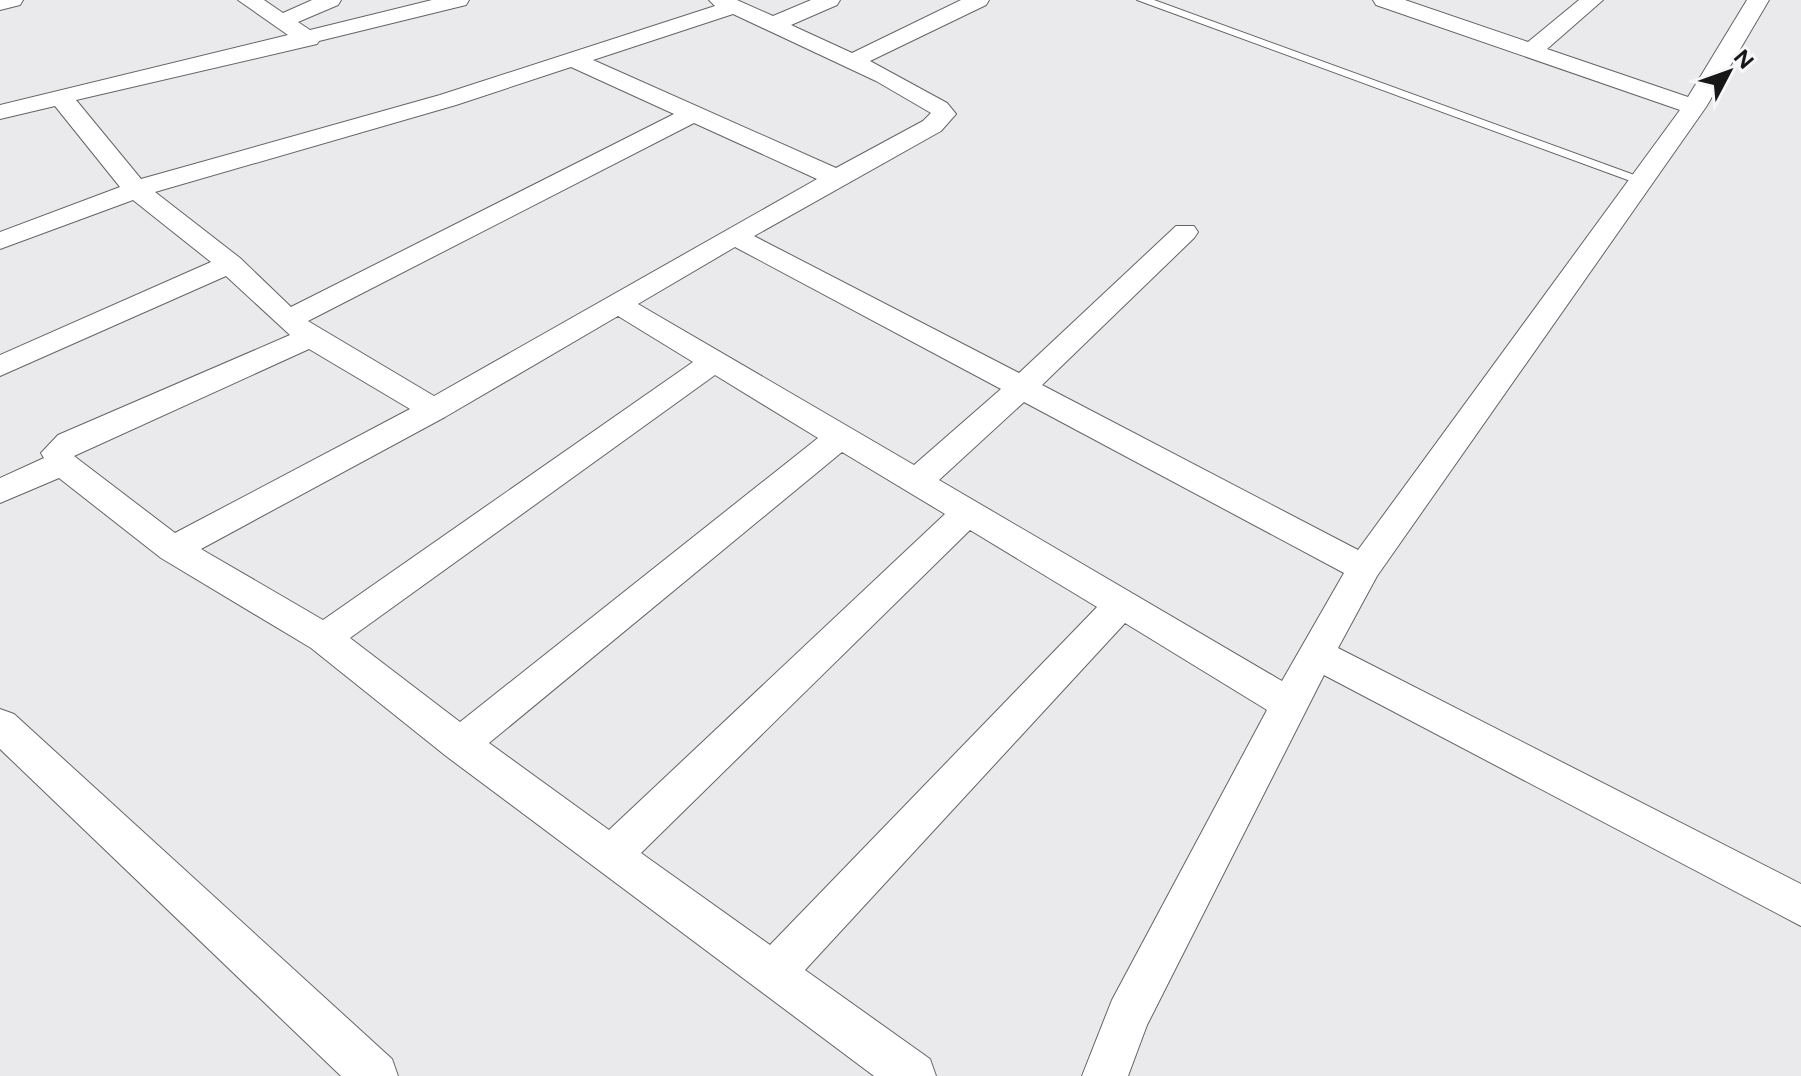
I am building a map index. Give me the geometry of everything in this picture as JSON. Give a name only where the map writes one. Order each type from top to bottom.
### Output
[{"type":"street","points":[[0,4],[12,0]]},
{"type":"street","points":[[249,0],[309,39]]},
{"type":"street","points":[[282,21],[330,0]]},
{"type":"street","points":[[0,112],[309,39],[458,0]]},
{"type":"street","points":[[772,25],[829,0]]},
{"type":"street","points":[[853,61],[978,0]]},
{"type":"street","points":[[1384,0],[1694,107]]},
{"type":"street","points":[[1426,15],[1445,0]]},
{"type":"street","points":[[1531,51],[1592,0]]},
{"type":"street","points":[[1105,1076],[1128,1016],[1289,704],[1364,568],[1694,107],[1758,0]]},
{"type":"street","points":[[0,241],[135,189],[448,100],[726,3],[853,61],[939,108],[944,114],[932,126],[434,410],[173,549]]},
{"type":"street","points":[[572,59],[836,178]]},
{"type":"street","points":[[61,97],[135,189],[230,264],[300,328],[434,410]]},
{"type":"street","points":[[691,115],[300,328],[69,443],[57,453],[62,463],[173,549],[324,638],[460,744],[913,1076]]},
{"type":"street","points":[[916,482],[1023,386],[1185,232]]},
{"type":"street","points":[[736,237],[1364,568]]},
{"type":"street","points":[[0,366],[230,264]]},
{"type":"street","points":[[618,304],[1289,704]]},
{"type":"street","points":[[324,638],[713,362]]},
{"type":"street","points":[[460,744],[840,437]]},
{"type":"street","points":[[0,491],[62,463]]},
{"type":"street","points":[[611,855],[967,513]]},
{"type":"street","points":[[773,973],[1121,604]]},
{"type":"street","points":[[1317,654],[1801,906]]},
{"type":"street","points":[[0,725],[375,1076]]},
{"type":"lane","points":[[1143,0],[1641,180]]}]
